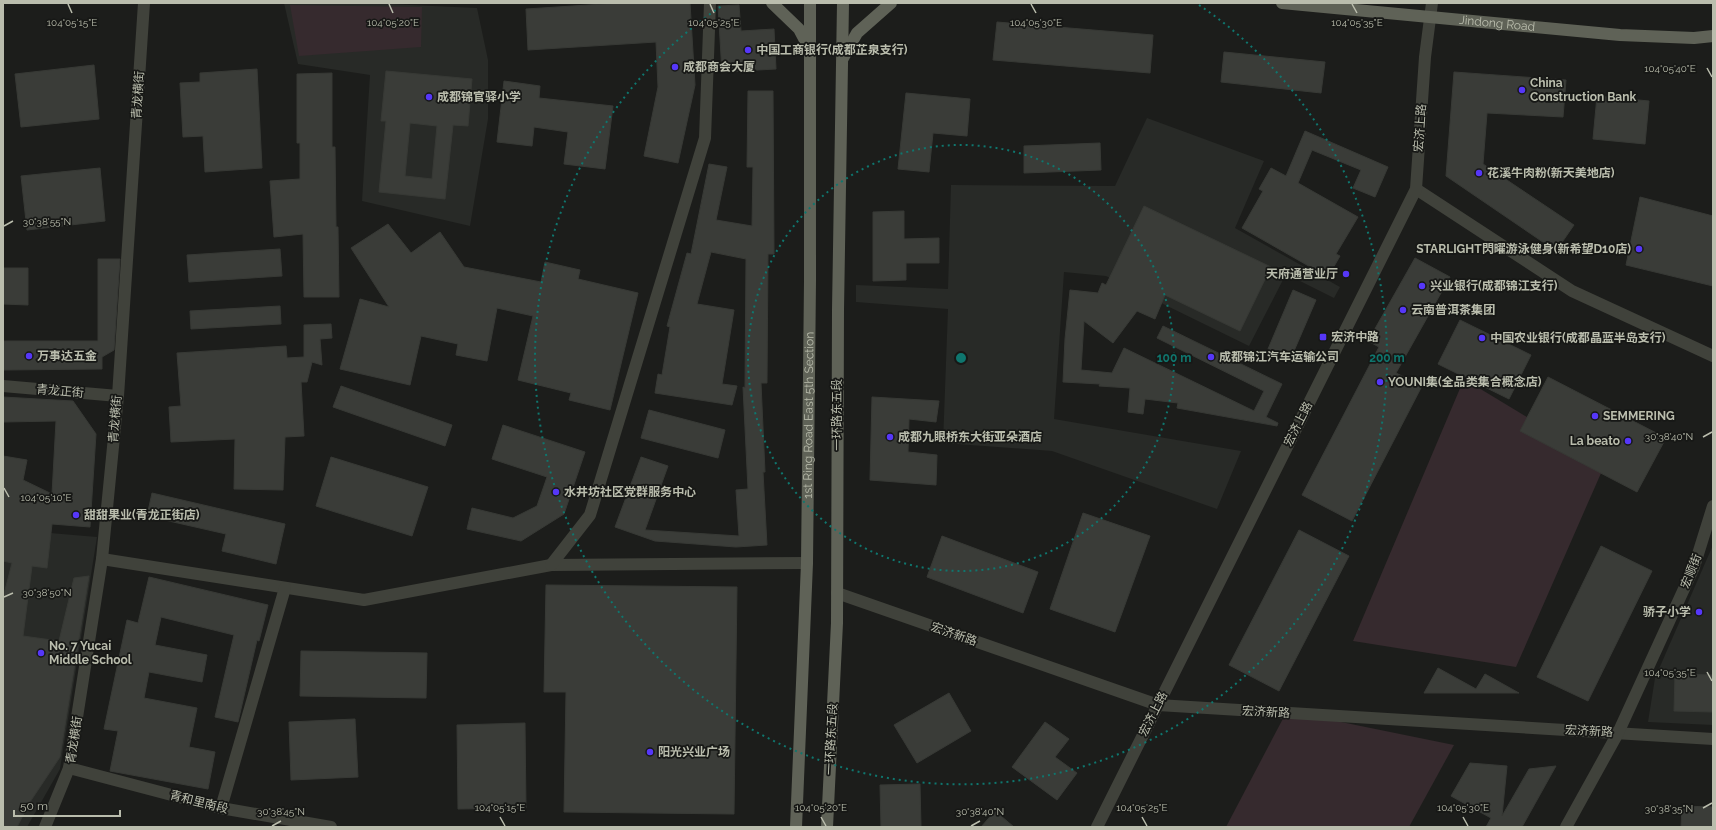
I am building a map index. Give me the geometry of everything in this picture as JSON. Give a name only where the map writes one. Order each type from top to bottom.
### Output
[{"type":"main road","points":[[772,3],[799,29],[810,51]]},
{"type":"main road","name":"1st Ring Road East 5th Section","points":[[796,827],[807,563],[810,281],[810,3]]},
{"type":"main road","name":"一环路东五段","points":[[827,827],[837,593],[838,317],[842,3]]},
{"type":"main road","points":[[842,61],[857,33],[891,3]]},
{"type":"main road","name":"Jindong Road","points":[[1282,3],[1620,36],[1694,38],[1713,36]]},
{"type":"street","name":"青龙横街","points":[[45,827],[69,768],[102,559],[118,396],[144,3]]},
{"type":"street","points":[[551,565],[590,515],[705,138],[710,3]]},
{"type":"street","name":"宏济上路","points":[[1097,827],[1416,189],[1425,57],[1432,3]]},
{"type":"street","points":[[1416,189],[1572,291],[1713,356]]},
{"type":"street","name":"青龙正街","points":[[3,386],[118,396]]},
{"type":"street","name":"宏顺街","points":[[1566,827],[1618,733],[1694,567],[1713,506]]},
{"type":"street","points":[[102,559],[364,600],[551,565],[807,563]]},
{"type":"street","points":[[221,808],[285,588]]},
{"type":"street","name":"宏济新路","points":[[837,593],[1158,705],[1713,739]]},
{"type":"street","name":"青和里南段","points":[[69,768],[221,808],[331,827]]},
{"type":"shaded area","name":"成都锦官驿小学","points":[[284,3],[366,3],[477,8],[488,60],[488,119],[470,226],[362,201],[370,75],[298,64]]},
{"type":"shaded area","points":[[290,5],[422,7],[421,47],[299,56]]},
{"type":"shaded area","points":[[1147,118],[1264,161],[1235,228],[1340,287],[1334,298],[1286,274],[1249,346],[1106,276],[1064,272],[1054,419],[1241,451],[1217,509],[1052,451],[943,443],[948,309],[856,302],[856,285],[948,289],[951,185],[1115,186]]},
{"type":"shaded area","points":[[1464,379],[1605,464],[1516,667],[1353,641]]},
{"type":"shaded area","name":"No. 7 Yucai Middle School","points":[[3,529],[97,537],[60,769],[27,827],[3,827]]},
{"type":"shaded area","name":"骄子小学","points":[[1713,545],[1713,725],[1648,722],[1655,678]]},
{"type":"shaded area","points":[[1287,711],[1454,745],[1409,827],[1226,827]]},
{"type":"building","name":"成都商会大厦","points":[[619,3],[690,3],[695,85],[678,163],[644,156],[658,87],[656,42],[528,50],[526,9]]},
{"type":"building","name":"中国工商银行(成都芷泉支行)","points":[[739,5],[741,31],[774,29],[776,69],[722,72],[718,6]]},
{"type":"building","points":[[997,22],[1153,35],[1150,73],[993,60]]},
{"type":"building","points":[[1224,52],[1325,62],[1321,93],[1221,82]]},
{"type":"building","points":[[94,65],[99,119],[21,127],[15,74]]},
{"type":"building","points":[[257,69],[262,168],[205,172],[203,136],[183,137],[180,83],[200,82],[200,73]]},
{"type":"building","points":[[386,71],[472,79],[468,126],[453,125],[445,199],[379,192],[386,121],[381,121]],"holes":[[[410,123],[437,126],[432,179],[405,176]]]},
{"type":"building","points":[[1454,72],[1566,80],[1563,117],[1487,113],[1483,164],[1574,225],[1556,251],[1446,176]]},
{"type":"building","points":[[332,73],[332,147],[335,147],[339,297],[304,297],[303,234],[274,237],[270,181],[300,179],[300,143],[297,143],[297,74]]},
{"type":"building","points":[[504,81],[540,86],[539,98],[613,106],[605,169],[564,164],[568,132],[534,127],[532,146],[497,142]]},
{"type":"building","points":[[748,91],[773,91],[774,254],[768,254],[767,383],[761,383],[765,472],[763,472],[767,545],[736,547],[655,541],[615,527],[641,457],[668,466],[645,530],[739,536],[736,490],[748,489],[743,387],[745,388],[746,259],[711,252],[697,304],[734,310],[722,384],[737,386],[732,405],[655,393],[658,374],[662,375],[670,327],[667,326],[687,253],[691,254],[709,164],[727,167],[716,220],[752,226],[753,167],[747,167]]},
{"type":"building","points":[[906,93],[970,99],[967,136],[933,133],[929,172],[898,169]]},
{"type":"building","points":[[1597,96],[1649,101],[1645,144],[1593,139]]},
{"type":"building","points":[[1305,131],[1388,167],[1375,197],[1353,188],[1361,170],[1312,150],[1298,183],[1358,217],[1336,254],[1340,256],[1328,277],[1242,228],[1263,191],[1259,189],[1271,168],[1286,176]]},
{"type":"building","points":[[1100,143],[1101,170],[1024,173],[1024,146]]},
{"type":"building","points":[[100,168],[105,221],[27,230],[21,176]]},
{"type":"building","points":[[1640,197],[1713,216],[1713,286],[1626,265]]},
{"type":"building","points":[[1144,206],[1271,267],[1240,331],[1165,295],[1155,319],[1137,311],[1113,343],[1084,321],[1081,370],[1112,373],[1124,348],[1254,411],[1264,391],[1157,338],[1163,326],[1282,384],[1266,417],[1278,423],[1277,426],[1177,408],[1178,403],[1145,399],[1143,414],[1128,412],[1130,388],[1099,386],[1100,384],[1063,382],[1065,339],[1070,290],[1098,293],[1102,283],[1106,285]]},
{"type":"building","points":[[904,211],[904,239],[939,238],[939,263],[906,263],[906,280],[873,281],[873,212]]},
{"type":"building","points":[[388,224],[411,253],[440,232],[464,267],[541,282],[545,262],[580,270],[578,279],[638,293],[610,410],[569,400],[571,393],[518,380],[533,316],[497,308],[487,361],[456,355],[458,344],[421,336],[410,385],[340,369],[360,299],[389,307],[351,248]]},
{"type":"building","points":[[280,249],[282,276],[189,282],[187,255]]},
{"type":"building","points":[[1415,258],[1450,277],[1396,373],[1422,386],[1352,521],[1302,495],[1379,347],[1368,341]]},
{"type":"building","points":[[98,259],[120,259],[114,350],[102,357],[102,369],[3,370],[3,341],[98,341]]},
{"type":"building","points":[[3,268],[28,268],[28,305],[3,304]]},
{"type":"building","points":[[1293,290],[1316,300],[1291,358],[1268,349]]},
{"type":"building","points":[[280,306],[281,324],[191,329],[190,311]]},
{"type":"building","points":[[1460,320],[1531,355],[1509,399],[1438,364]]},
{"type":"building","points":[[331,324],[332,338],[320,339],[322,365],[312,362],[307,382],[301,382],[304,436],[285,437],[283,490],[234,489],[235,439],[171,442],[169,407],[181,406],[177,353],[286,346],[287,358],[304,357],[304,325]]},
{"type":"building","points":[[1548,377],[1666,438],[1637,492],[1520,431]]},
{"type":"building","points":[[341,386],[452,425],[445,446],[333,407]]},
{"type":"building","name":"No. 7 Yucai Middle School","points":[[3,397],[73,401],[96,434],[90,527],[52,524],[47,568],[32,566],[23,636],[59,641],[74,578],[89,576],[60,757],[30,802],[17,827],[3,827],[3,598],[12,563],[3,561],[3,456],[27,460],[23,480],[52,494],[56,421],[3,422]]},
{"type":"building","name":"成都九眼桥东大街亚朵酒店","points":[[872,397],[939,401],[936,422],[909,419],[908,452],[937,455],[936,485],[870,480]]},
{"type":"building","points":[[649,410],[725,430],[718,458],[641,438]]},
{"type":"building","name":"水井坊社区党群服务中心","points":[[503,425],[585,452],[564,514],[521,541],[467,529],[472,508],[513,518],[537,506],[547,477],[492,459]]},
{"type":"building","points":[[331,457],[428,487],[412,536],[316,506]]},
{"type":"building","points":[[152,493],[285,524],[276,564],[222,551],[226,534],[147,516]]},
{"type":"building","points":[[1083,513],[1150,536],[1115,632],[1050,609]]},
{"type":"building","points":[[1299,530],[1349,556],[1279,691],[1229,665]]},
{"type":"building","points":[[942,536],[1038,572],[1023,613],[927,577]]},
{"type":"building","points":[[1601,546],[1652,571],[1588,701],[1537,677]]},
{"type":"building","points":[[149,577],[268,605],[259,641],[257,640],[238,722],[215,717],[234,635],[161,617],[155,645],[207,655],[202,682],[149,672],[144,698],[197,708],[189,747],[215,752],[208,789],[110,771],[118,731],[104,729],[127,620],[138,623]]},
{"type":"building","name":"阳光兴业广场","points":[[546,585],[737,587],[734,814],[564,812],[566,692],[544,692]]},
{"type":"building","points":[[301,651],[427,653],[426,698],[300,696]]},
{"type":"building","points":[[1438,668],[1476,689],[1485,674],[1519,693],[1424,693]]},
{"type":"building","points":[[1675,674],[1713,675],[1713,712],[1674,711]]},
{"type":"building","points":[[949,693],[971,731],[917,763],[894,725]]},
{"type":"building","points":[[355,719],[358,777],[291,780],[289,722]]},
{"type":"building","points":[[1045,722],[1069,739],[1055,757],[1077,773],[1057,800],[1012,767]]},
{"type":"building","points":[[525,723],[526,808],[458,809],[457,725]]},
{"type":"building","points":[[1470,763],[1507,766],[1502,816],[1529,769],[1556,766],[1522,827],[1486,827],[1491,818],[1451,796]]},
{"type":"building","points":[[920,784],[921,827],[881,827],[880,785]]},
{"type":"building","points":[[1682,806],[1713,807],[1713,827],[1681,827]]},
{"type":"building","points":[[995,811],[1014,827],[981,827]]},
{"type":"place","name":"中国工商银行(成都芷泉支行)","points":[[748,50]]},
{"type":"place","name":"成都商会大厦","points":[[675,67]]},
{"type":"place","name":"China Construction Bank","points":[[1522,90]]},
{"type":"place","name":"成都锦官驿小学","points":[[429,97]]},
{"type":"place","name":"花溪牛肉粉(新天美地店)","points":[[1479,173]]},
{"type":"place","name":"STARLIGHT閃曜游泳健身(新希望D10店)","points":[[1639,249]]},
{"type":"place","name":"天府通营业厅","points":[[1346,274]]},
{"type":"place","name":"兴业银行(成都锦江支行)","points":[[1422,286]]},
{"type":"place","name":"云南普洱茶集团","points":[[1403,310]]},
{"type":"place","name":"宏济中路","points":[[1323,337]]},
{"type":"place","name":"中国农业银行(成都晶蓝半岛支行)","points":[[1482,338]]},
{"type":"place","name":"万事达五金","points":[[29,356]]},
{"type":"place","name":"成都锦江汽车运输公司","points":[[1211,357]]},
{"type":"place","name":"YOUNI集(全品类集合概念店)","points":[[1380,382]]},
{"type":"place","name":"SEMMERING","points":[[1595,416]]},
{"type":"place","name":"成都九眼桥东大街亚朵酒店","points":[[890,437]]},
{"type":"place","name":"La beato","points":[[1628,441]]},
{"type":"place","name":"水井坊社区党群服务中心","points":[[556,492]]},
{"type":"place","name":"甜甜果业(青龙正街店)","points":[[76,515]]},
{"type":"place","name":"骄子小学","points":[[1699,612]]},
{"type":"place","name":"No. 7 Yucai Middle School","points":[[41,653]]},
{"type":"place","name":"阳光兴业广场","points":[[650,752]]}]
